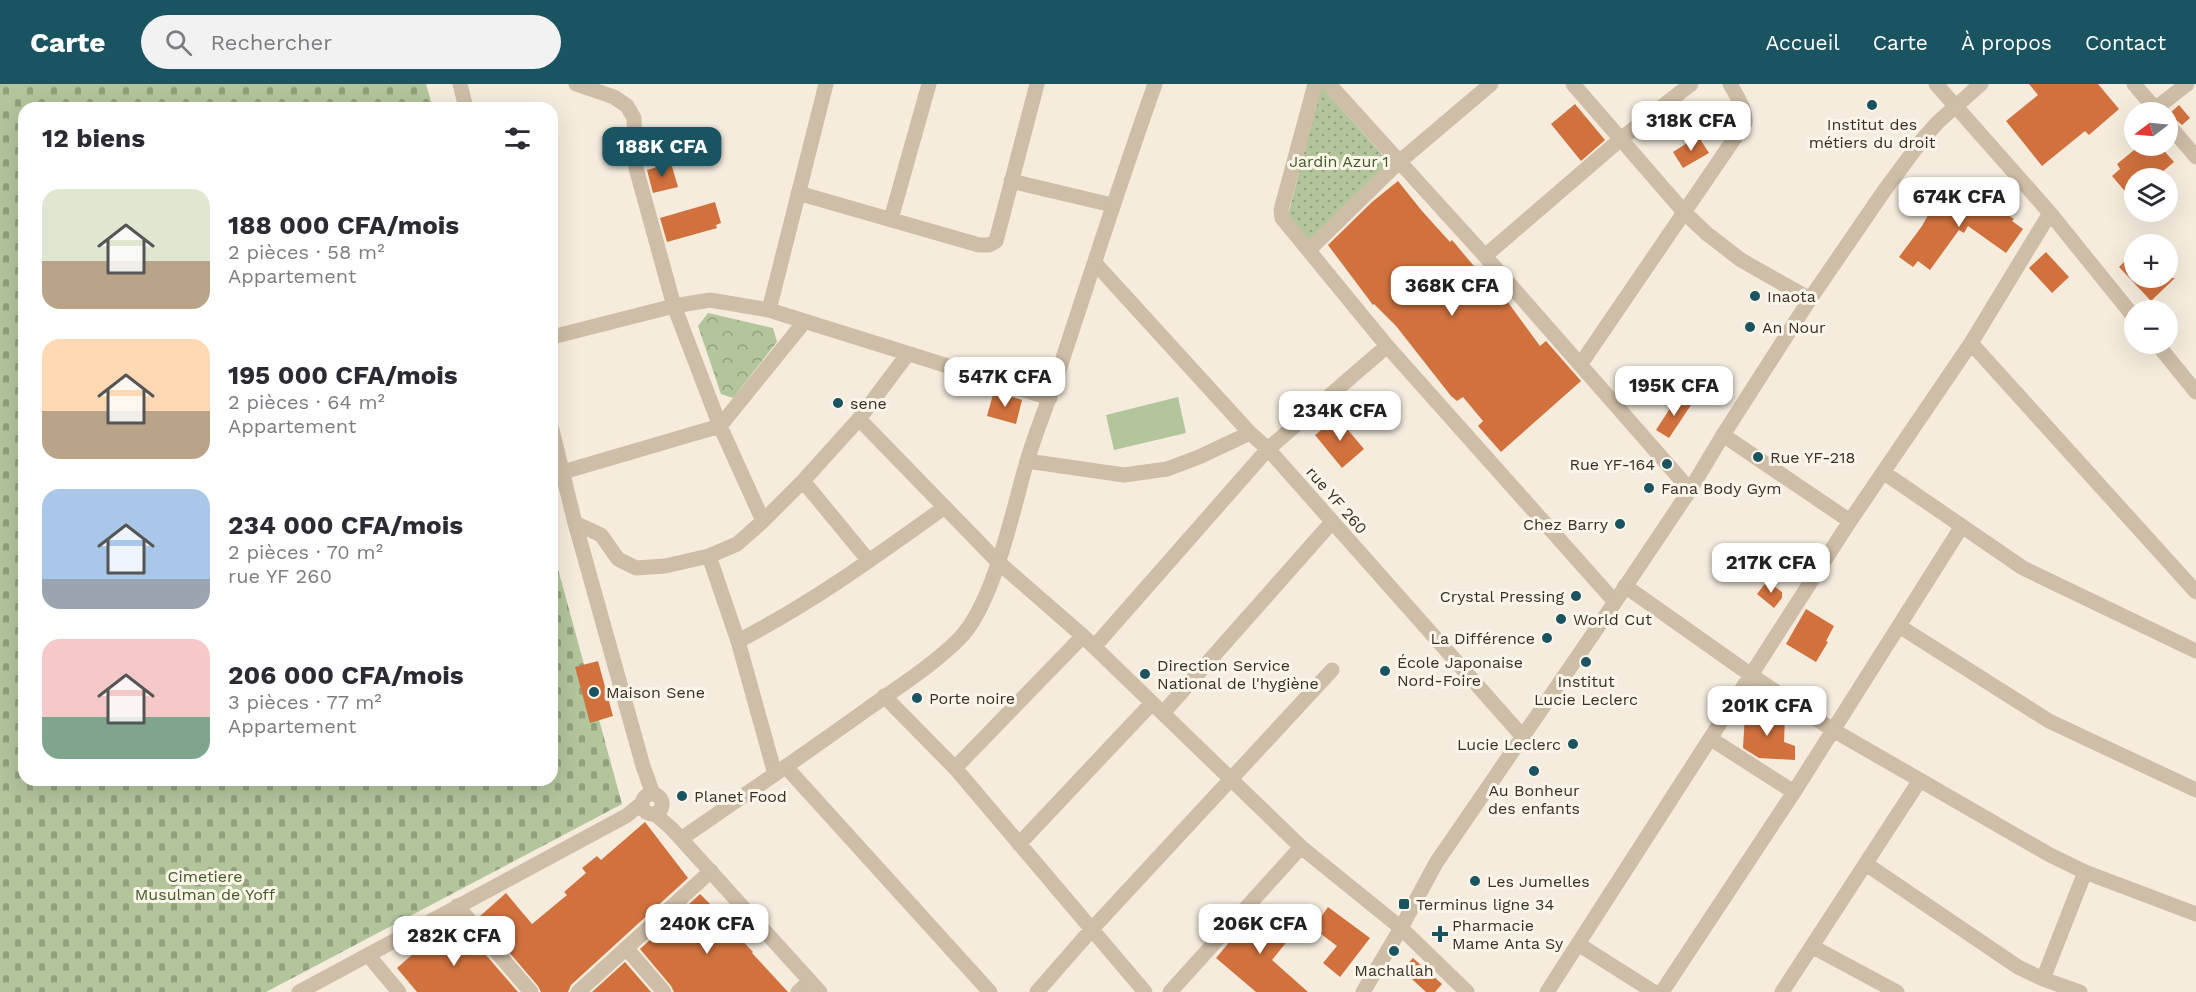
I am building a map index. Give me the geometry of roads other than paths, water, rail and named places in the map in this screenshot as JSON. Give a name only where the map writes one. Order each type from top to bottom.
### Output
[{"type":"street","points":[[460,84],[464,102]]},
{"type":"street","points":[[576,84],[614,97],[627,106],[634,118],[636,168],[674,306],[720,426],[763,521]]},
{"type":"street","points":[[770,310],[826,84]]},
{"type":"street","points":[[891,219],[928,84]]},
{"type":"street","points":[[798,193],[979,245],[989,245],[996,241],[1037,84]]},
{"type":"street","points":[[677,834],[780,771],[885,696],[959,639],[978,611],[998,562],[1027,461],[1095,263],[1112,205],[1155,84]]},
{"type":"street","points":[[1315,84],[1281,210],[1285,224],[1387,346],[1615,602]]},
{"type":"street","points":[[1329,84],[1485,256],[1690,490]]},
{"type":"street","points":[[1309,250],[1400,162],[1491,84]]},
{"type":"street","points":[[1573,84],[1684,212],[1706,233],[1741,260],[1810,299]]},
{"type":"street","points":[[1485,256],[1622,138],[1691,84]]},
{"type":"street","points":[[1580,365],[1745,123],[1746,115],[1730,84]]},
{"type":"street","points":[[1936,84],[2050,213],[2124,305]]},
{"type":"street","points":[[1370,988],[1436,863],[1524,738],[1690,490],[1810,299],[1922,140],[1938,122],[1982,84]]},
{"type":"street","points":[[2133,84],[2148,102]]},
{"type":"street","points":[[2166,102],[2187,84]]},
{"type":"street","points":[[2178,136],[2196,157]]},
{"type":"street","points":[[1011,181],[1112,205]]},
{"type":"street","points":[[1547,992],[1850,521],[1971,343],[2050,213]]},
{"type":"street","name":"rue YF 260","points":[[1095,263],[1250,434],[1268,449],[1524,738]]},
{"type":"street","points":[[558,335],[674,306],[710,300],[770,310],[907,355],[1050,398]]},
{"type":"street","points":[[563,472],[720,426],[805,321]]},
{"type":"street","points":[[1971,343],[2196,592]]},
{"type":"street","points":[[1095,647],[1268,449],[1387,346]]},
{"type":"street","points":[[2165,354],[2196,392]]},
{"type":"street","points":[[575,523],[601,535],[618,559],[636,568],[665,566],[709,556],[737,544],[803,481],[859,419],[907,355]]},
{"type":"street","points":[[859,419],[998,562],[1095,647],[1301,847],[1401,928],[1467,992]]},
{"type":"street","points":[[1027,461],[1124,475],[1167,469],[1250,434]]},
{"type":"street","points":[[1723,435],[1850,521]]},
{"type":"street","points":[[558,453],[642,766],[650,805],[815,986],[798,992]]},
{"type":"street","points":[[1883,472],[2023,568],[2196,651]]},
{"type":"street","points":[[803,481],[869,561]]},
{"type":"street","points":[[738,641],[785,617],[945,507]]},
{"type":"street","points":[[1019,844],[1157,708],[1332,522]]},
{"type":"street","points":[[1662,992],[1794,792],[1962,526]]},
{"type":"street","points":[[709,556],[780,771],[990,992]]},
{"type":"street","points":[[1625,586],[1833,730],[2050,855],[2085,872],[2196,914]]},
{"type":"street","points":[[1899,626],[2049,721],[2196,790]]},
{"type":"street","points":[[955,768],[1083,636]]},
{"type":"street","points":[[1037,992],[1092,929],[1332,670]]},
{"type":"street","points":[[885,696],[955,768],[1145,992]]},
{"type":"street","points":[[1710,739],[1794,792]]},
{"type":"street","points":[[1782,992],[1920,780]]},
{"type":"street","points":[[299,992],[650,805]]},
{"type":"street","points":[[1170,992],[1301,847]]},
{"type":"street","points":[[1866,864],[2018,967],[2080,992]]},
{"type":"street","points":[[578,992],[711,871]]},
{"type":"street","points":[[2043,979],[2085,872]]},
{"type":"street","points":[[457,906],[531,992]]},
{"type":"street","points":[[1578,944],[1654,992]]},
{"type":"street","points":[[1813,947],[1897,992]]},
{"type":"street","points":[[627,949],[664,992]]},
{"type":"street","points":[[368,955],[399,992]]},
{"type":"place","name":"Institut des métiers du droit","points":[[1872,105]]},
{"type":"place","name":"Inaota","points":[[1755,296]]},
{"type":"place","name":"An Nour","points":[[1750,327]]},
{"type":"place","name":"sene","points":[[838,403]]},
{"type":"place","name":"Rue YF-218","points":[[1758,457]]},
{"type":"place","name":"Rue YF-164","points":[[1667,464]]},
{"type":"place","name":"Fana Body Gym","points":[[1649,488]]},
{"type":"place","name":"Chez Barry","points":[[1620,524]]},
{"type":"place","name":"Crystal Pressing","points":[[1576,596]]},
{"type":"place","name":"World Cut","points":[[1561,619]]},
{"type":"place","name":"La Différence","points":[[1547,638]]},
{"type":"place","name":"Institut Lucie Leclerc","points":[[1586,662]]},
{"type":"place","name":"École Japonaise Nord-Foire","points":[[1385,671]]},
{"type":"place","name":"Direction Service National de l'hygiène","points":[[1145,674]]},
{"type":"place","name":"Maison Sene","points":[[594,692]]},
{"type":"place","name":"Porte noire","points":[[917,698]]},
{"type":"place","name":"Lucie Leclerc","points":[[1573,744]]},
{"type":"place","name":"Au Bonheur des enfants","points":[[1534,771]]},
{"type":"place","name":"Planet Food","points":[[682,796]]},
{"type":"place","name":"Les Jumelles","points":[[1475,881]]},
{"type":"place","name":"Terminus ligne 34","points":[[1404,904]]},
{"type":"place","name":"Pharmacie Mame Anta Sy","points":[[1440,934]]},
{"type":"place","name":"Machallah","points":[[1394,951]]},
{"type":"park label","name":"Jardin Azur 1","points":[[1339,161]]},
{"type":"park label","name":"Cimetiere Musulman de Yoff","points":[[205,885]]}]
